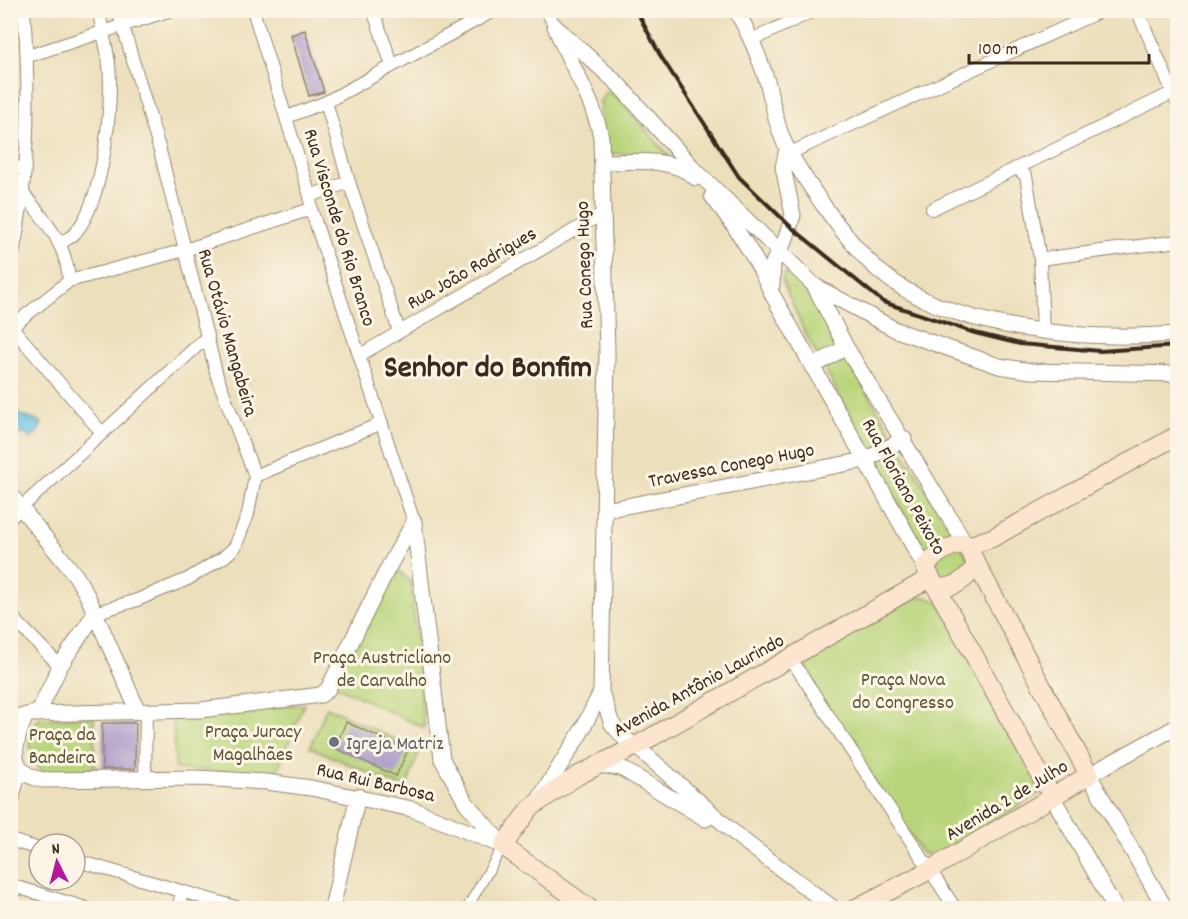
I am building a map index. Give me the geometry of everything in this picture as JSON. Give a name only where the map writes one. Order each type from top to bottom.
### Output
[{"type":"main road","points":[[1178,435],[992,538],[971,554],[957,585],[941,588],[930,577],[936,554],[945,549],[971,554],[1178,448]]},
{"type":"main road","name":"Rua Floriano Peixoto","points":[[971,554],[1089,775]]},
{"type":"main road","name":"Rua Floriano Peixoto","points":[[930,577],[1052,796]]},
{"type":"main road","name":"Avenida Antônio Laurindo","points":[[503,846],[530,808],[597,765],[636,746],[791,659],[930,577]]},
{"type":"main road","name":"Avenida 2 de Julho","points":[[856,909],[928,871],[1089,775]]},
{"type":"main road","name":"Rua Rui Barbosa","points":[[503,846],[589,909]]},
{"type":"street","points":[[61,243],[75,233],[87,214],[102,162],[110,84],[99,10]]},
{"type":"street","name":"Rua Otávio Mangabeira","points":[[95,613],[137,600],[188,579],[224,557],[235,547],[248,514],[255,476],[249,454],[229,413],[160,151],[118,10]]},
{"type":"street","points":[[28,56],[171,10]]},
{"type":"street","points":[[373,10],[392,65]]},
{"type":"street","points":[[287,117],[326,102],[495,10]]},
{"type":"street","points":[[546,10],[555,26]]},
{"type":"street","points":[[736,10],[752,40],[788,151],[813,189],[865,256],[905,289],[973,316],[1043,333],[1137,337],[1178,334]]},
{"type":"street","points":[[752,40],[815,10]]},
{"type":"street","points":[[772,294],[773,263],[786,238],[794,215],[783,166],[788,151],[1103,10]]},
{"type":"street","points":[[932,209],[1176,95],[1137,10]]},
{"type":"street","points":[[10,16],[24,12],[28,56],[25,168],[18,230],[10,267]]},
{"type":"street","name":"Rua Visconde do Rio Branco","points":[[256,12],[311,203],[414,522]]},
{"type":"street","name":"Rua Floriano Peixoto","points":[[555,26],[618,84],[694,170],[814,285],[846,347],[971,554]]},
{"type":"street","name":"Rua Conego Hugo","points":[[555,26],[566,57],[598,122],[602,159],[607,352],[601,692]]},
{"type":"street","points":[[587,98],[595,63]]},
{"type":"street","name":"Rua Visconde do Rio Branco","points":[[326,102],[349,182],[399,331]]},
{"type":"street","name":"Rua Floriano Peixoto","points":[[602,159],[606,162],[674,165],[690,172],[740,233],[930,577]]},
{"type":"street","points":[[10,167],[25,168]]},
{"type":"street","points":[[1018,169],[1026,177],[1040,260],[1043,333]]},
{"type":"street","points":[[102,433],[11,326],[69,281],[185,250],[311,203],[349,182]]},
{"type":"street","points":[[22,192],[61,243],[69,281]]},
{"type":"street","name":"Rua João Rodrigues","points":[[360,355],[602,214]]},
{"type":"street","points":[[1040,260],[1178,241]]},
{"type":"street","points":[[814,285],[896,330],[999,366],[1031,371],[1178,374]]},
{"type":"street","points":[[16,513],[208,336]]},
{"type":"street","points":[[812,367],[846,347]]},
{"type":"street","points":[[255,476],[382,423]]},
{"type":"street","name":"Travessa Conego Hugo","points":[[605,510],[865,460],[904,440]]},
{"type":"street","points":[[10,494],[16,513],[76,576],[142,711],[145,778]]},
{"type":"street","points":[[10,715],[201,710],[321,695],[328,689],[389,566],[414,522]]},
{"type":"street","points":[[414,522],[442,759],[466,803],[503,846],[467,909]]},
{"type":"street","points":[[389,566],[413,570],[420,578]]},
{"type":"street","points":[[10,804],[19,735],[95,613]]},
{"type":"street","points":[[10,615],[60,666]]},
{"type":"street","points":[[791,659],[955,909]]},
{"type":"street","points":[[601,692],[612,724],[624,739],[636,746],[740,838],[833,909]]},
{"type":"street","points":[[537,804],[581,732],[601,692]]},
{"type":"street","name":"Avenida 2 de Julho","points":[[1089,775],[1178,726]]},
{"type":"street","name":"Rua Rui Barbosa","points":[[15,761],[31,778],[42,780],[145,778],[266,782],[358,796],[412,809],[503,846]]},
{"type":"street","points":[[597,765],[621,768],[740,838]]},
{"type":"street","name":"Rua Floriano Peixoto","points":[[1089,775],[1166,909]]},
{"type":"street","points":[[332,909],[358,796]]},
{"type":"street","name":"Rua Floriano Peixoto","points":[[1052,796],[1115,909]]},
{"type":"street","points":[[10,840],[27,845]]},
{"type":"street","points":[[87,864],[239,909]]},
{"type":"street","points":[[10,885],[86,909]]},
{"type":"street","points":[[178,909],[182,893]]},
{"type":"green space","points":[[606,92],[614,94],[669,156],[604,153],[600,101]]},
{"type":"green space","points":[[785,273],[796,275],[972,565],[942,583],[804,331],[782,280]]},
{"type":"green space","name":"Praça Austricliano de Carvalho","points":[[400,571],[411,583],[424,728],[332,684],[390,573]]},
{"type":"green space","name":"Praça Nova do Congresso","points":[[917,597],[926,597],[940,603],[1043,791],[935,857],[922,853],[797,663]]},
{"type":"green space","name":"Praça Juracy Magalhães","points":[[304,704],[276,774],[175,769],[173,717]]},
{"type":"green space","name":"Praça Austricliano de Carvalho","points":[[327,707],[419,751],[406,789],[310,747]]},
{"type":"green space","name":"Praça da Bandeira","points":[[94,717],[95,772],[43,772],[34,759],[30,746],[32,732],[39,719]]},
{"type":"water","points":[[18,414],[42,423],[38,432],[30,439],[27,433],[22,435],[11,426],[17,423]]},
{"type":"building","points":[[305,30],[324,92],[309,96],[291,35]]},
{"type":"building","points":[[346,722],[408,750],[396,776],[335,748]]},
{"type":"building","points":[[102,723],[136,723],[135,769],[102,769]]},
{"type":"railway","points":[[636,10],[660,55],[739,177],[791,227],[883,302],[975,333],[1020,344],[1100,351],[1178,346]]},
{"type":"place","name":"Igreja Matriz","points":[[334,742]]},
{"type":"district","name":"Senhor do Bonfim","points":[[488,365]]}]
